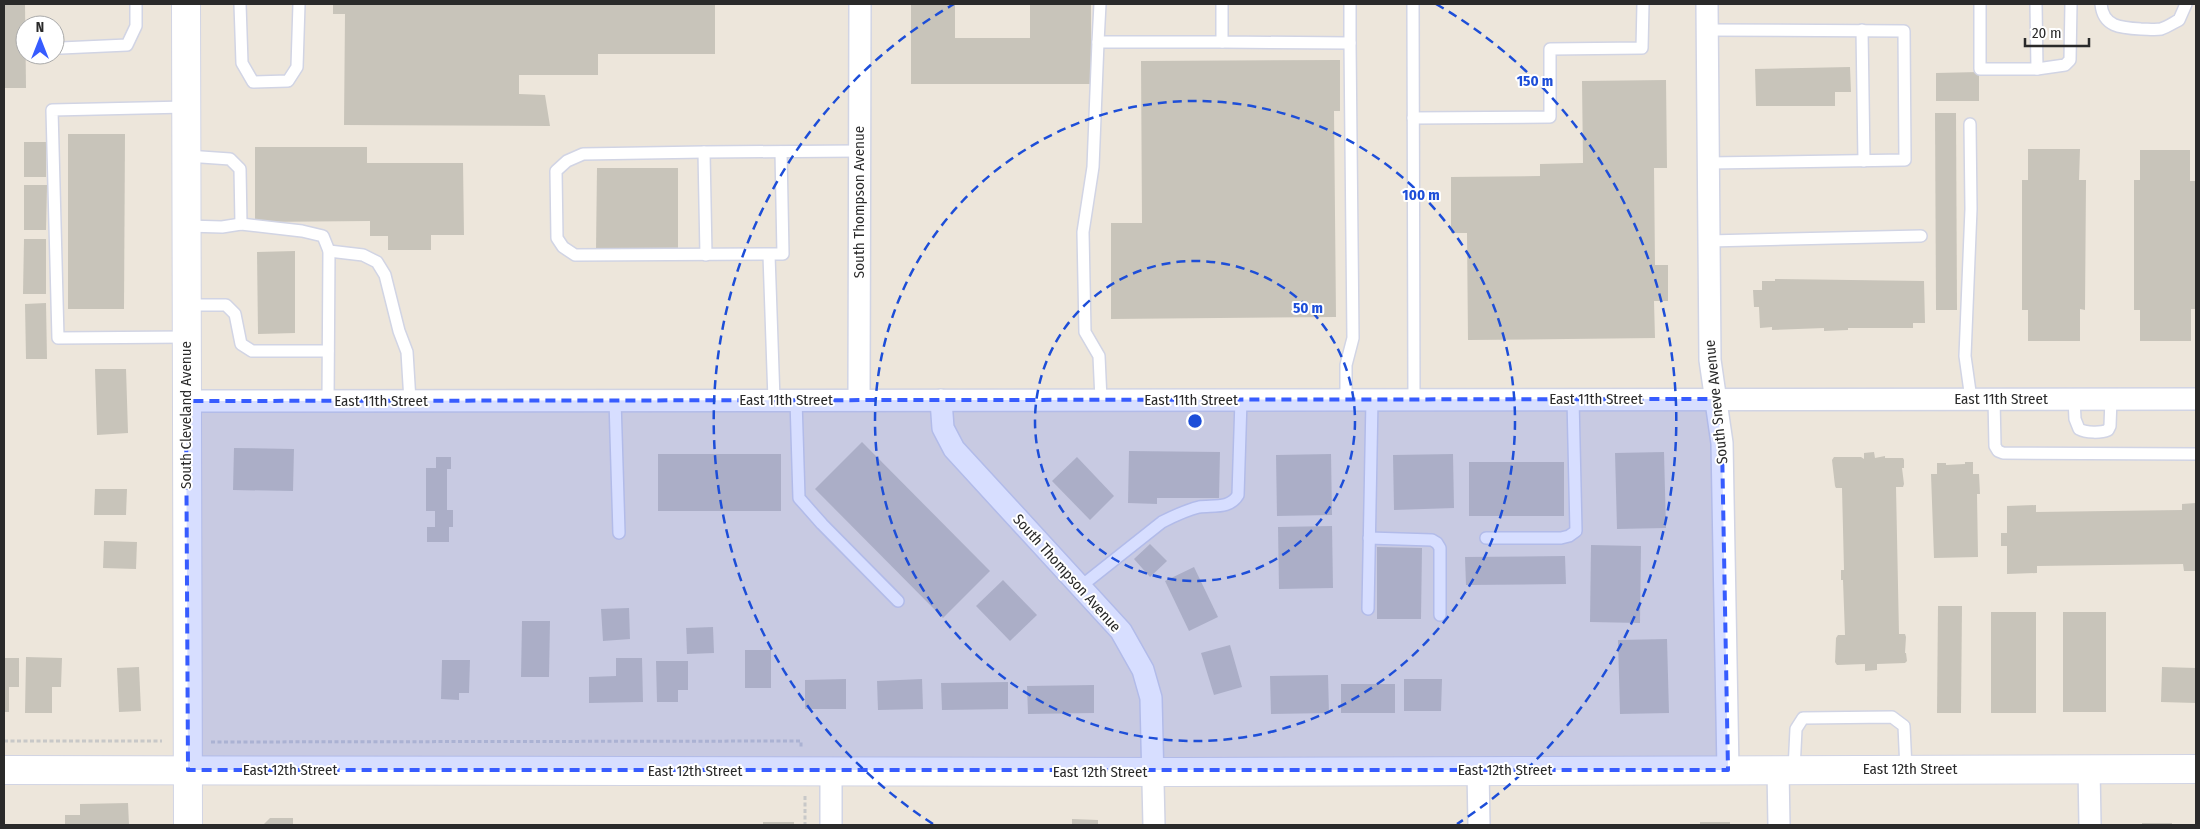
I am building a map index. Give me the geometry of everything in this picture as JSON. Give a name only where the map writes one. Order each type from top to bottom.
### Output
[{"type":"street","name":"South Cleveland Avenue","points":[[186,4],[188,825]]},
{"type":"street","name":"South Thompson Avenue","points":[[859,400],[860,4]]},
{"type":"street","name":"South Sneve Avenue","points":[[1706,4],[1710,360],[1722,444],[1728,770]]},
{"type":"street","name":"East 11th Street","points":[[186,401],[2196,399]]},
{"type":"street","name":"South Thompson Avenue","points":[[941,400],[943,428],[954,449],[1121,631],[1143,670],[1151,698],[1154,825]]},
{"type":"street","points":[[2090,768],[2090,825]]},
{"type":"street","name":"East 12th Street","points":[[4,770],[1153,772],[2196,769]]},
{"type":"street","points":[[1478,770],[1479,825]]},
{"type":"street","points":[[1778,825],[1786,770]]},
{"type":"street","points":[[831,771],[831,825]]},
{"type":"lane","points":[[65,48],[127,45],[136,26],[136,4]]},
{"type":"lane","points":[[240,4],[242,63],[253,82],[288,81],[297,67],[299,4]]},
{"type":"lane","points":[[1100,4],[1093,167],[1083,232],[1085,332],[1099,356],[1101,400]]},
{"type":"lane","points":[[1222,4],[1222,42]]},
{"type":"lane","points":[[1346,400],[1346,365],[1354,338],[1350,4]]},
{"type":"lane","points":[[1413,4],[1414,400]]},
{"type":"lane","points":[[1413,118],[1550,117],[1550,49],[1642,48],[1643,4]]},
{"type":"lane","points":[[1980,4],[1980,69],[2037,69],[2065,65],[2070,60],[2071,4]]},
{"type":"lane","points":[[2036,4],[2037,69]]},
{"type":"lane","points":[[2101,4],[2104,17],[2109,23],[2117,27],[2161,29],[2179,20],[2186,4]]},
{"type":"lane","points":[[1707,30],[1904,31],[1905,160],[1708,162]]},
{"type":"lane","points":[[1862,30],[1864,161]]},
{"type":"lane","points":[[1098,42],[1350,43]]},
{"type":"lane","points":[[186,107],[52,110],[58,338],[186,337]]},
{"type":"lane","points":[[1970,124],[1971,209],[1965,356],[1971,399]]},
{"type":"lane","points":[[781,152],[783,254],[575,256],[563,247],[557,238],[556,171],[567,161],[582,154],[859,151]]},
{"type":"lane","points":[[704,152],[706,255]]},
{"type":"lane","points":[[186,156],[230,159],[240,169],[241,224]]},
{"type":"lane","points":[[186,226],[222,227],[241,224],[302,230],[323,236],[329,251],[328,401]]},
{"type":"lane","points":[[1708,241],[1921,236]]},
{"type":"lane","points":[[329,251],[363,255],[377,262],[386,275],[399,331],[407,352],[410,401]]},
{"type":"lane","points":[[769,255],[774,400]]},
{"type":"lane","points":[[186,305],[226,305],[235,314],[242,344],[252,351],[328,351]]},
{"type":"lane","points":[[1486,538],[1562,538],[1570,536],[1576,531],[1573,399]]},
{"type":"lane","points":[[1994,399],[1995,446],[1998,451],[2004,453],[2196,454]]},
{"type":"lane","points":[[2074,399],[2075,418],[2079,429],[2094,431],[2108,430],[2111,399]]},
{"type":"lane","points":[[615,400],[619,533]]},
{"type":"lane","points":[[796,400],[799,498],[898,601]]},
{"type":"lane","points":[[1080,586],[1162,522],[1177,514],[1198,507],[1225,505],[1235,500],[1238,495],[1241,400]]},
{"type":"lane","points":[[1368,609],[1372,400]]},
{"type":"lane","points":[[2094,431],[2094,453]]},
{"type":"lane","points":[[1369,538],[1432,540],[1437,543],[1440,548],[1440,615]]},
{"type":"lane","points":[[1786,770],[1796,729],[1803,718],[1892,717],[1904,726],[1906,770]]},
{"type":"path","points":[[4,741],[162,741]]},
{"type":"highlighted area","points":[[1715,399],[1722,443],[1728,770],[188,770],[186,401]]},
{"type":"building","points":[[4,4],[25,4],[25,15],[15,15],[15,65],[26,65],[26,88],[4,88]]},
{"type":"building","points":[[333,4],[715,4],[715,54],[598,54],[598,75],[519,75],[519,94],[545,95],[550,126],[344,125],[345,14],[333,14]]},
{"type":"building","points":[[911,4],[955,4],[955,38],[1030,38],[1030,4],[1091,4],[1091,84],[911,84]]},
{"type":"building","points":[[1340,60],[1340,111],[1334,111],[1336,317],[1111,319],[1111,223],[1142,223],[1141,61]]},
{"type":"building","points":[[1850,67],[1851,92],[1835,92],[1835,106],[1756,106],[1755,69]]},
{"type":"building","points":[[1979,72],[1979,101],[1936,101],[1936,73]]},
{"type":"building","points":[[1666,80],[1667,168],[1654,168],[1655,265],[1668,265],[1668,301],[1654,301],[1655,338],[1468,340],[1467,233],[1451,233],[1451,177],[1540,176],[1540,164],[1583,163],[1582,81]]},
{"type":"building","points":[[1935,113],[1956,113],[1957,310],[1936,310]]},
{"type":"building","points":[[68,134],[125,134],[124,309],[68,309]]},
{"type":"building","points":[[24,142],[46,142],[46,177],[24,177]]},
{"type":"building","points":[[255,147],[367,147],[367,163],[463,163],[464,235],[431,235],[431,250],[388,250],[388,236],[370,236],[370,221],[255,222]]},
{"type":"building","points":[[2028,149],[2080,149],[2079,180],[2086,180],[2085,310],[2080,309],[2080,341],[2028,341],[2028,310],[2022,310],[2022,180],[2028,180]]},
{"type":"building","points":[[2140,150],[2190,150],[2190,181],[2196,181],[2196,309],[2191,309],[2191,341],[2140,341],[2140,310],[2134,310],[2134,180],[2140,180]]},
{"type":"building","points":[[597,168],[678,168],[678,250],[596,250]]},
{"type":"building","points":[[24,185],[47,185],[46,230],[24,230]]},
{"type":"building","points":[[24,239],[46,239],[46,294],[23,294]]},
{"type":"building","points":[[295,251],[295,333],[258,334],[257,252]]},
{"type":"building","points":[[1775,279],[1924,281],[1925,323],[1913,323],[1913,328],[1848,328],[1848,330],[1824,331],[1824,328],[1772,330],[1772,327],[1760,328],[1759,307],[1754,307],[1753,290],[1762,290],[1762,281],[1775,281]]},
{"type":"building","points":[[46,303],[47,359],[26,359],[25,304]]},
{"type":"building","points":[[95,369],[126,369],[128,433],[97,435]]},
{"type":"building","points":[[862,442],[990,571],[943,618],[815,489]]},
{"type":"building","points":[[234,448],[294,449],[293,491],[233,490]]},
{"type":"building","points":[[1129,451],[1220,452],[1219,498],[1157,498],[1157,504],[1128,503]]},
{"type":"building","points":[[1664,452],[1666,528],[1617,529],[1615,453]]},
{"type":"building","points":[[1874,452],[1875,458],[1885,456],[1885,458],[1903,458],[1904,460],[1904,468],[1902,468],[1904,484],[1903,487],[1896,487],[1899,634],[1905,634],[1906,637],[1905,653],[1907,661],[1905,663],[1877,664],[1877,670],[1865,671],[1865,664],[1837,665],[1835,662],[1836,638],[1838,635],[1845,635],[1843,580],[1841,580],[1841,570],[1844,570],[1842,488],[1836,488],[1835,486],[1832,460],[1834,457],[1861,457],[1864,459],[1864,453]]},
{"type":"building","points":[[658,454],[781,454],[781,511],[658,511]]},
{"type":"building","points":[[1331,454],[1332,515],[1277,516],[1276,455]]},
{"type":"building","points":[[1453,454],[1454,508],[1394,510],[1393,455]]},
{"type":"building","points":[[436,457],[451,457],[451,469],[447,469],[447,510],[453,510],[453,527],[449,527],[449,542],[427,542],[427,527],[435,527],[435,511],[426,511],[426,468],[436,468]]},
{"type":"building","points":[[1077,457],[1114,496],[1090,520],[1052,481]]},
{"type":"building","points":[[1469,462],[1564,462],[1564,516],[1469,516]]},
{"type":"building","points":[[1965,462],[1973,462],[1973,474],[1979,474],[1980,494],[1977,494],[1978,557],[1934,558],[1931,474],[1937,474],[1937,463],[1946,463],[1946,465],[1965,464]]},
{"type":"building","points":[[95,489],[127,489],[126,515],[94,515]]},
{"type":"building","points":[[2196,503],[2196,571],[2184,571],[2183,564],[2037,566],[2037,573],[2007,574],[2007,546],[2001,546],[2001,533],[2007,533],[2007,506],[2036,505],[2036,512],[2182,510],[2182,504]]},
{"type":"building","points":[[1332,526],[1333,588],[1279,589],[1278,527]]},
{"type":"building","points":[[104,541],[137,542],[136,569],[103,568]]},
{"type":"building","points":[[1150,544],[1167,561],[1150,577],[1134,559]]},
{"type":"building","points":[[1591,545],[1641,546],[1640,623],[1590,622]]},
{"type":"building","points":[[1377,547],[1422,548],[1421,619],[1377,619]]},
{"type":"building","points":[[1565,556],[1566,584],[1466,585],[1465,557]]},
{"type":"building","points":[[1194,567],[1218,617],[1189,631],[1165,581]]},
{"type":"building","points":[[1003,580],[1037,615],[1010,641],[976,606]]},
{"type":"building","points":[[1938,606],[1962,606],[1961,713],[1937,713]]},
{"type":"building","points":[[629,608],[630,639],[603,641],[601,609]]},
{"type":"building","points":[[1991,612],[2036,612],[2036,713],[1991,713]]},
{"type":"building","points":[[2063,612],[2106,612],[2106,712],[2063,712]]},
{"type":"building","points":[[522,621],[550,621],[549,677],[521,677]]},
{"type":"building","points":[[713,627],[714,653],[687,654],[686,628]]},
{"type":"building","points":[[1667,639],[1669,713],[1620,714],[1618,640]]},
{"type":"building","points":[[1230,645],[1242,687],[1214,695],[1201,653]]},
{"type":"building","points":[[745,650],[771,650],[771,688],[745,688]]},
{"type":"building","points":[[26,657],[62,658],[61,687],[52,687],[52,713],[25,713]]},
{"type":"building","points":[[4,658],[19,658],[19,687],[9,687],[9,712],[4,712]]},
{"type":"building","points":[[616,658],[642,658],[643,702],[589,703],[589,677],[616,676]]},
{"type":"building","points":[[442,660],[470,660],[469,693],[459,693],[459,700],[441,699]]},
{"type":"building","points":[[656,661],[688,661],[688,690],[678,690],[678,702],[657,702]]},
{"type":"building","points":[[139,667],[141,711],[119,712],[117,668]]},
{"type":"building","points":[[2162,667],[2196,668],[2196,703],[2161,702]]},
{"type":"building","points":[[1328,675],[1329,713],[1271,714],[1270,676]]},
{"type":"building","points":[[846,679],[846,709],[805,709],[805,680]]},
{"type":"building","points":[[922,679],[923,709],[878,710],[877,681]]},
{"type":"building","points":[[1404,679],[1442,679],[1441,711],[1404,711]]},
{"type":"building","points":[[1008,682],[1008,709],[942,710],[941,683]]},
{"type":"building","points":[[1341,684],[1395,684],[1395,713],[1341,713]]},
{"type":"building","points":[[1094,685],[1094,713],[1028,714],[1027,686]]},
{"type":"building","points":[[128,803],[129,825],[65,825],[65,815],[80,815],[80,804]]},
{"type":"building","points":[[270,818],[293,818],[293,825],[263,825]]},
{"type":"building","points":[[1072,819],[1098,820],[1098,825],[1072,825]]},
{"type":"building","points":[[763,822],[794,822],[794,825],[763,825]]},
{"type":"building","points":[[1700,822],[1730,822],[1730,825],[1700,825]]},
{"type":"building","points":[[2142,823],[2172,823],[2172,825],[2142,825]]}]
